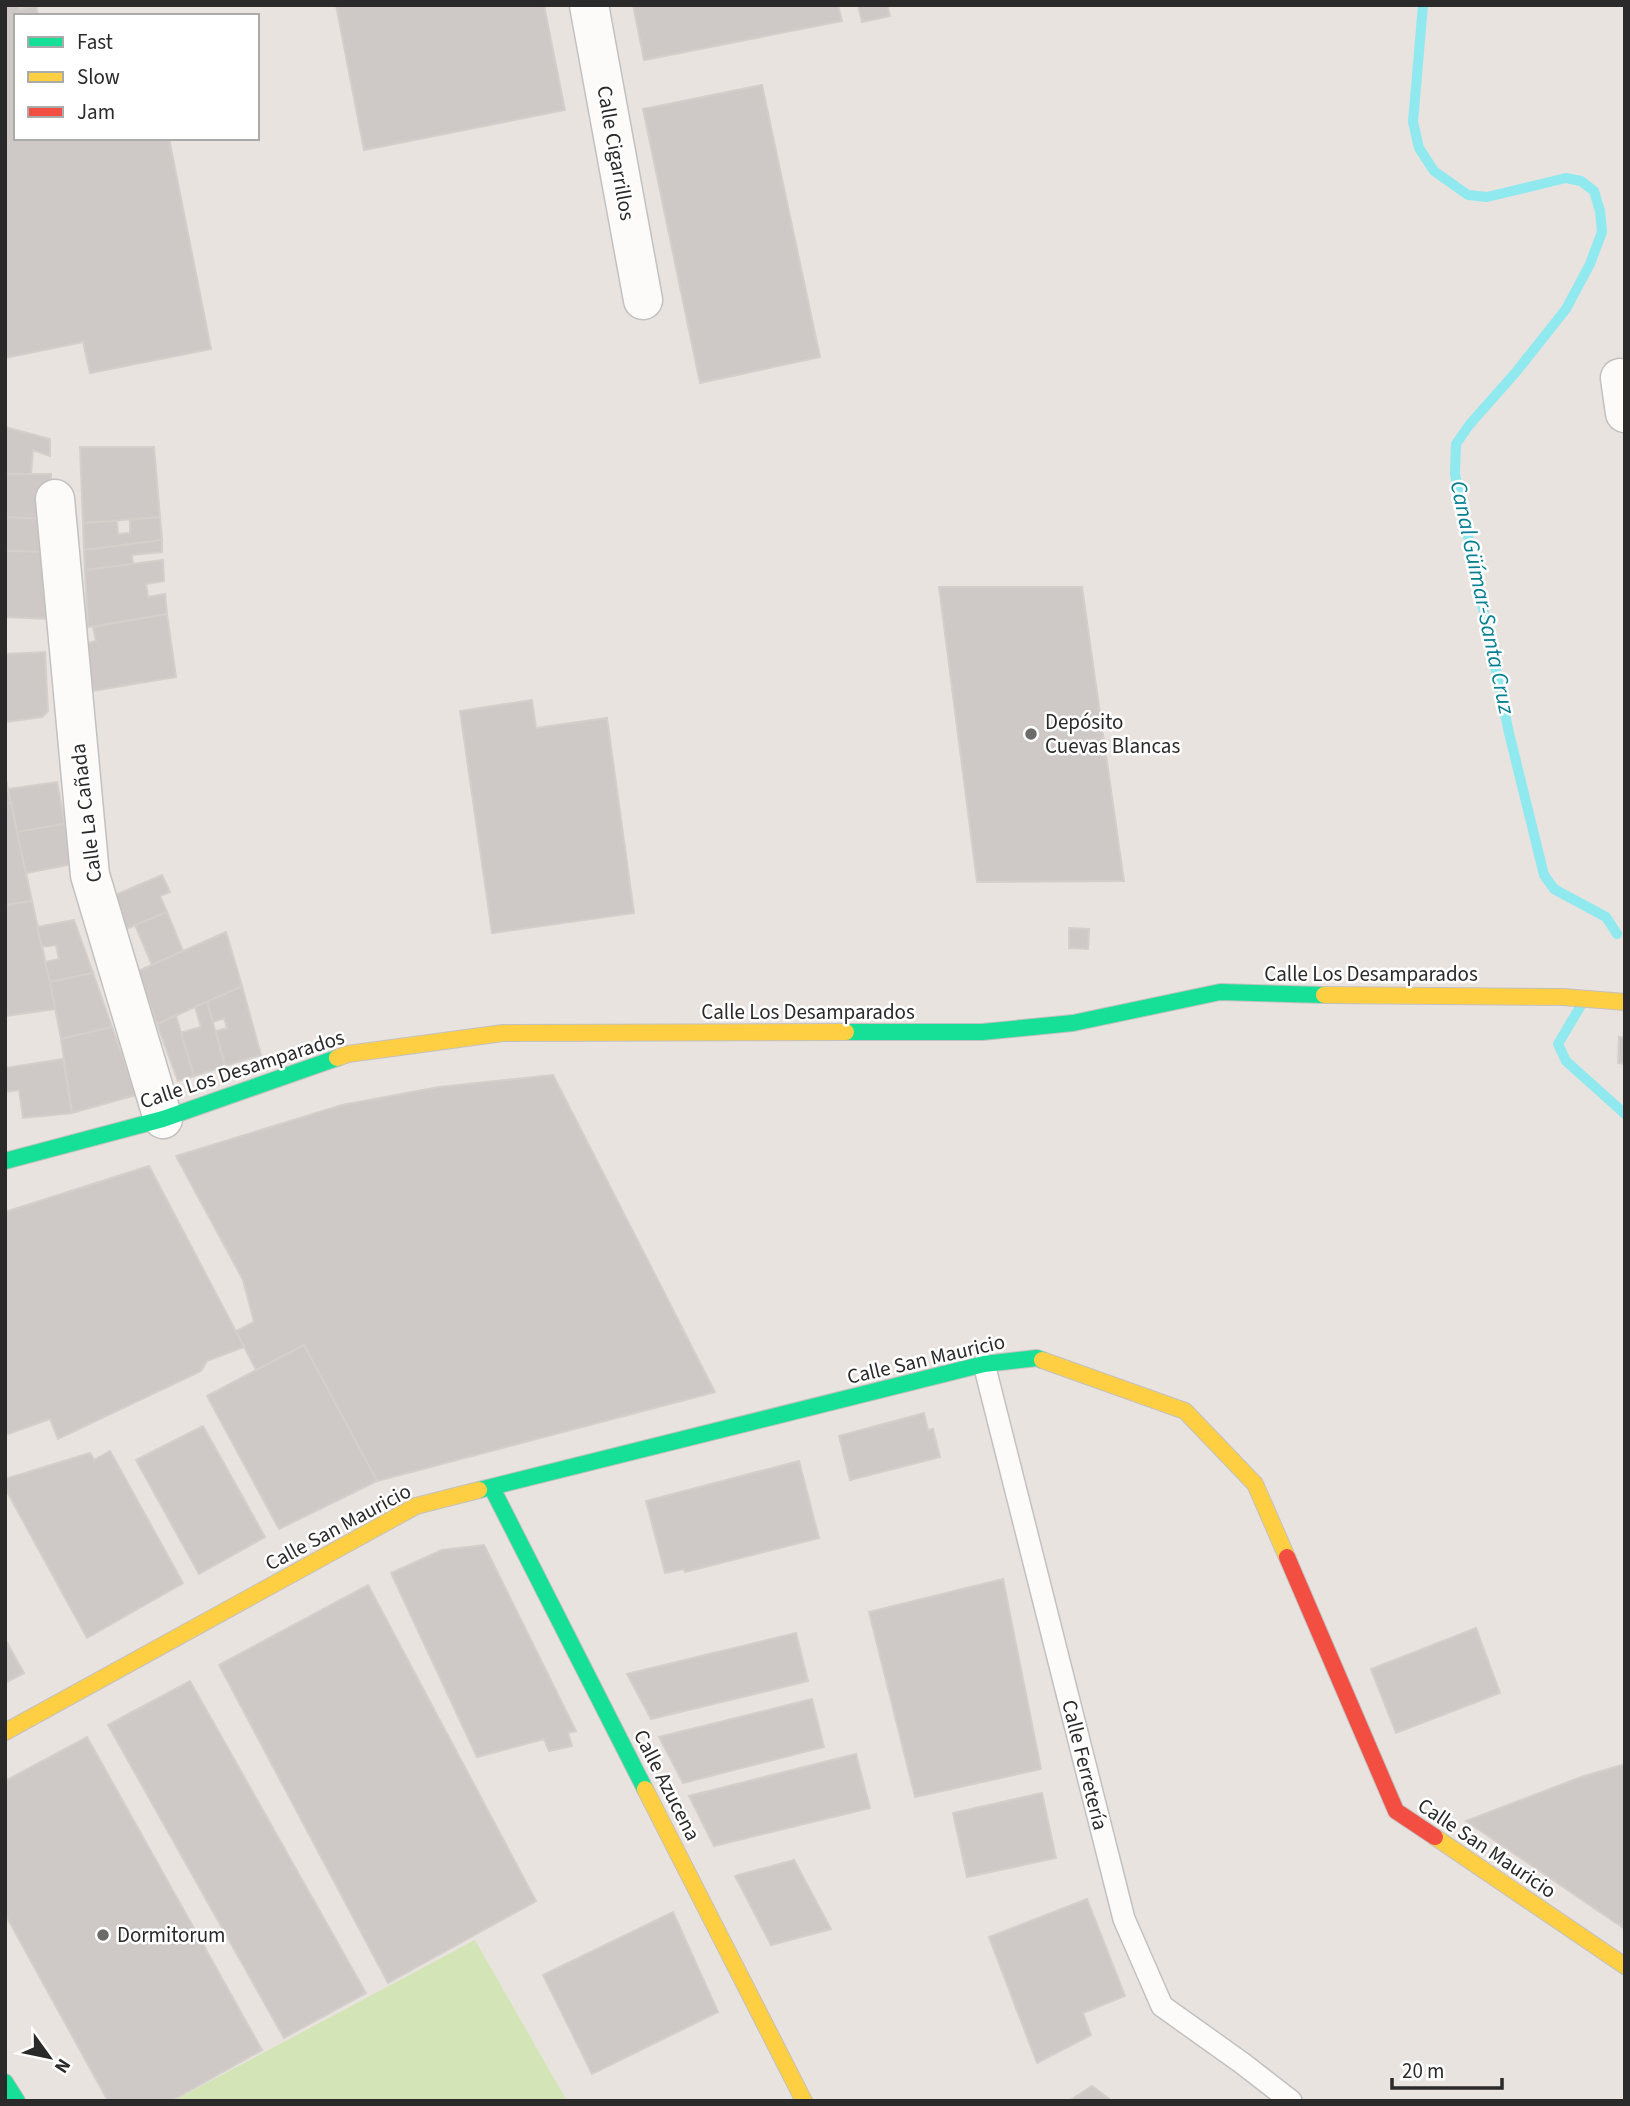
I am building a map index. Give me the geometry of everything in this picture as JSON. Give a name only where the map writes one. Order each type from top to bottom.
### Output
[{"type":"street","name":"Calle Cigarrillos","points":[[589,5],[643,300]]},
{"type":"street","name":"Calle La Cañada","points":[[54,499],[90,875],[163,1119]]},
{"type":"street","name":"Calle Los Desamparados","points":[[5,1161],[163,1119],[348,1054],[503,1033],[982,1032],[1073,1023],[1220,992],[1563,997],[1625,1002]]},
{"type":"street","name":"Calle San Mauricio","points":[[5,1732],[416,1506],[984,1364],[1037,1358],[1185,1411],[1255,1484],[1396,1811],[1625,1966]]},
{"type":"street","name":"Calle Azucena","points":[[492,1488],[804,2101]]},
{"type":"street","points":[[5,2081],[17,2101]]},
{"type":"lane","name":"Calle Ferretería","points":[[984,1364],[1124,1919],[1162,2006],[1291,2101]]},
{"type":"green space","points":[[475,1940],[567,2101],[173,2101]]},
{"type":"building","points":[[5,5],[18,5],[19,9],[36,6],[38,14],[14,14],[14,140],[169,140],[211,349],[90,373],[83,342],[5,358]]},
{"type":"building","points":[[336,5],[544,5],[565,110],[364,150]]},
{"type":"building","points":[[633,5],[838,5],[842,21],[644,60]]},
{"type":"building","points":[[858,5],[887,5],[890,16],[862,22]]},
{"type":"building","points":[[762,85],[820,357],[700,383],[643,109]]},
{"type":"building","points":[[5,427],[50,439],[50,456],[33,450],[31,474],[5,474]]},
{"type":"building","points":[[80,447],[154,447],[160,517],[83,523]]},
{"type":"building","points":[[5,474],[51,474],[50,519],[5,517]]},
{"type":"building","points":[[5,517],[50,519],[49,552],[5,551]]},
{"type":"building","points":[[160,517],[162,540],[84,550],[83,523],[117,521],[118,534],[130,533],[130,520]]},
{"type":"building","points":[[162,540],[162,552],[132,555],[133,564],[85,570],[84,550]]},
{"type":"building","points":[[5,551],[49,552],[48,619],[5,617]]},
{"type":"building","points":[[163,560],[164,581],[146,584],[148,597],[165,594],[167,614],[88,627],[85,570]]},
{"type":"building","name":"Depósito Cuevas Blancas","points":[[939,587],[1082,587],[1124,881],[977,882]]},
{"type":"building","points":[[167,614],[176,677],[92,691],[84,644],[96,641],[93,627]]},
{"type":"building","points":[[45,652],[48,711],[42,717],[5,722],[5,654]]},
{"type":"building","points":[[532,700],[536,728],[607,718],[634,913],[492,933],[460,711]]},
{"type":"building","points":[[5,776],[11,802],[5,804]]},
{"type":"building","points":[[57,782],[65,824],[17,832],[8,789]]},
{"type":"building","points":[[11,803],[32,901],[5,905],[5,804]]},
{"type":"building","points":[[65,824],[73,864],[26,873],[17,832]]},
{"type":"building","points":[[162,875],[170,892],[160,896],[167,912],[122,931],[110,897]]},
{"type":"building","points":[[32,901],[56,1009],[5,1016],[5,905]]},
{"type":"building","points":[[167,912],[183,951],[152,965],[135,925]]},
{"type":"building","points":[[74,920],[93,973],[50,982],[45,962],[59,959],[56,945],[42,947],[37,927]]},
{"type":"building","points":[[1069,928],[1089,929],[1088,949],[1069,948]]},
{"type":"building","points":[[226,932],[242,986],[157,1024],[138,971]]},
{"type":"building","points":[[93,973],[112,1027],[61,1039],[50,982]]},
{"type":"building","points":[[242,986],[261,1055],[225,1066],[216,1031],[227,1028],[224,1018],[213,1022],[207,1002]]},
{"type":"building","points":[[207,1002],[225,1066],[194,1076],[180,1033],[201,1027],[195,1007]]},
{"type":"building","points":[[176,1016],[194,1076],[178,1081],[157,1024]]},
{"type":"building","points":[[112,1027],[136,1095],[72,1113],[61,1039]]},
{"type":"building","points":[[1619,1037],[1625,1038],[1625,1064],[1618,1063]]},
{"type":"building","points":[[63,1059],[72,1113],[23,1118],[19,1090],[5,1092],[5,1068]]},
{"type":"building","points":[[553,1075],[715,1392],[377,1481],[304,1345],[256,1370],[236,1331],[254,1322],[243,1280],[176,1156],[342,1105],[439,1087]]},
{"type":"building","points":[[149,1166],[244,1347],[207,1361],[201,1371],[58,1439],[50,1419],[5,1435],[5,1212]]},
{"type":"building","points":[[304,1345],[377,1481],[279,1529],[207,1396]]},
{"type":"building","points":[[924,1413],[928,1430],[933,1429],[940,1457],[850,1480],[839,1436]]},
{"type":"building","points":[[203,1426],[265,1537],[199,1574],[136,1460]]},
{"type":"building","points":[[110,1451],[183,1583],[87,1638],[5,1488],[5,1479],[90,1453],[94,1460]]},
{"type":"building","points":[[799,1461],[819,1538],[685,1572],[684,1569],[665,1573],[646,1501]]},
{"type":"building","points":[[484,1545],[576,1731],[568,1733],[572,1746],[549,1751],[544,1739],[477,1757],[391,1573],[442,1550]]},
{"type":"building","points":[[1003,1579],[1041,1769],[915,1797],[869,1612]]},
{"type":"building","points":[[368,1585],[536,1901],[388,1983],[219,1665]]},
{"type":"building","points":[[1476,1628],[1500,1693],[1396,1733],[1371,1669]]},
{"type":"building","points":[[796,1633],[808,1681],[651,1719],[627,1674]]},
{"type":"building","points":[[5,1639],[24,1673],[5,1683]]},
{"type":"building","points":[[190,1681],[366,1993],[284,2038],[108,1725]]},
{"type":"building","points":[[812,1699],[824,1747],[683,1783],[659,1737]]},
{"type":"building","points":[[87,1737],[262,2050],[171,2101],[108,2101],[5,1914],[5,1781]]},
{"type":"building","points":[[856,1754],[870,1808],[714,1846],[689,1796]]},
{"type":"building","points":[[1625,1764],[1625,1929],[1466,1821],[1581,1777]]},
{"type":"building","points":[[1042,1793],[1056,1858],[967,1877],[953,1813]]},
{"type":"building","points":[[794,1860],[831,1929],[771,1945],[735,1876]]},
{"type":"building","points":[[1087,1899],[1125,1996],[1083,2013],[1091,2035],[1037,2063],[989,1937]]},
{"type":"building","points":[[673,1912],[718,2012],[592,2074],[543,1975]]},
{"type":"building","points":[[1092,2086],[1112,2101],[1069,2101]]},
{"type":"waterway","name":"Canal Güímar-Santa Cruz","points":[[1423,5],[1413,122],[1419,148],[1434,171],[1468,195],[1487,197],[1566,178],[1581,181],[1594,191],[1600,211],[1602,232],[1590,264],[1566,309],[1456,444],[1455,474],[1509,733],[1544,875],[1554,889],[1606,917],[1617,934]]},
{"type":"waterway","name":"Canal Güímar-Santa Cruz","points":[[1580,1007],[1558,1044],[1566,1061],[1625,1114]]},
{"type":"traffic: fast","points":[[846,1032],[982,1032],[1073,1023],[1220,992],[1324,995]]},
{"type":"traffic: fast","points":[[5,1161],[163,1119],[337,1058]]},
{"type":"traffic: fast","points":[[479,1490],[984,1364],[1037,1358],[1042,1360]]},
{"type":"traffic: fast","points":[[492,1488],[645,1789]]},
{"type":"traffic: fast","points":[[5,2082],[17,2101]]},
{"type":"traffic: slow","points":[[1324,995],[1563,997],[1625,1002]]},
{"type":"traffic: slow","points":[[337,1058],[348,1054],[503,1033],[846,1032]]},
{"type":"traffic: slow","points":[[1042,1360],[1185,1411],[1255,1484],[1287,1557]]},
{"type":"traffic: slow","points":[[5,1732],[416,1506],[479,1490]]},
{"type":"traffic: slow","points":[[645,1789],[804,2101]]},
{"type":"traffic: slow","points":[[1435,1837],[1625,1966]]},
{"type":"traffic: jam","points":[[1287,1557],[1396,1811],[1435,1837]]},
{"type":"place","name":"Depósito Cuevas Blancas","points":[[1031,734]]},
{"type":"place","name":"Dormitorum","points":[[103,1935]]}]
